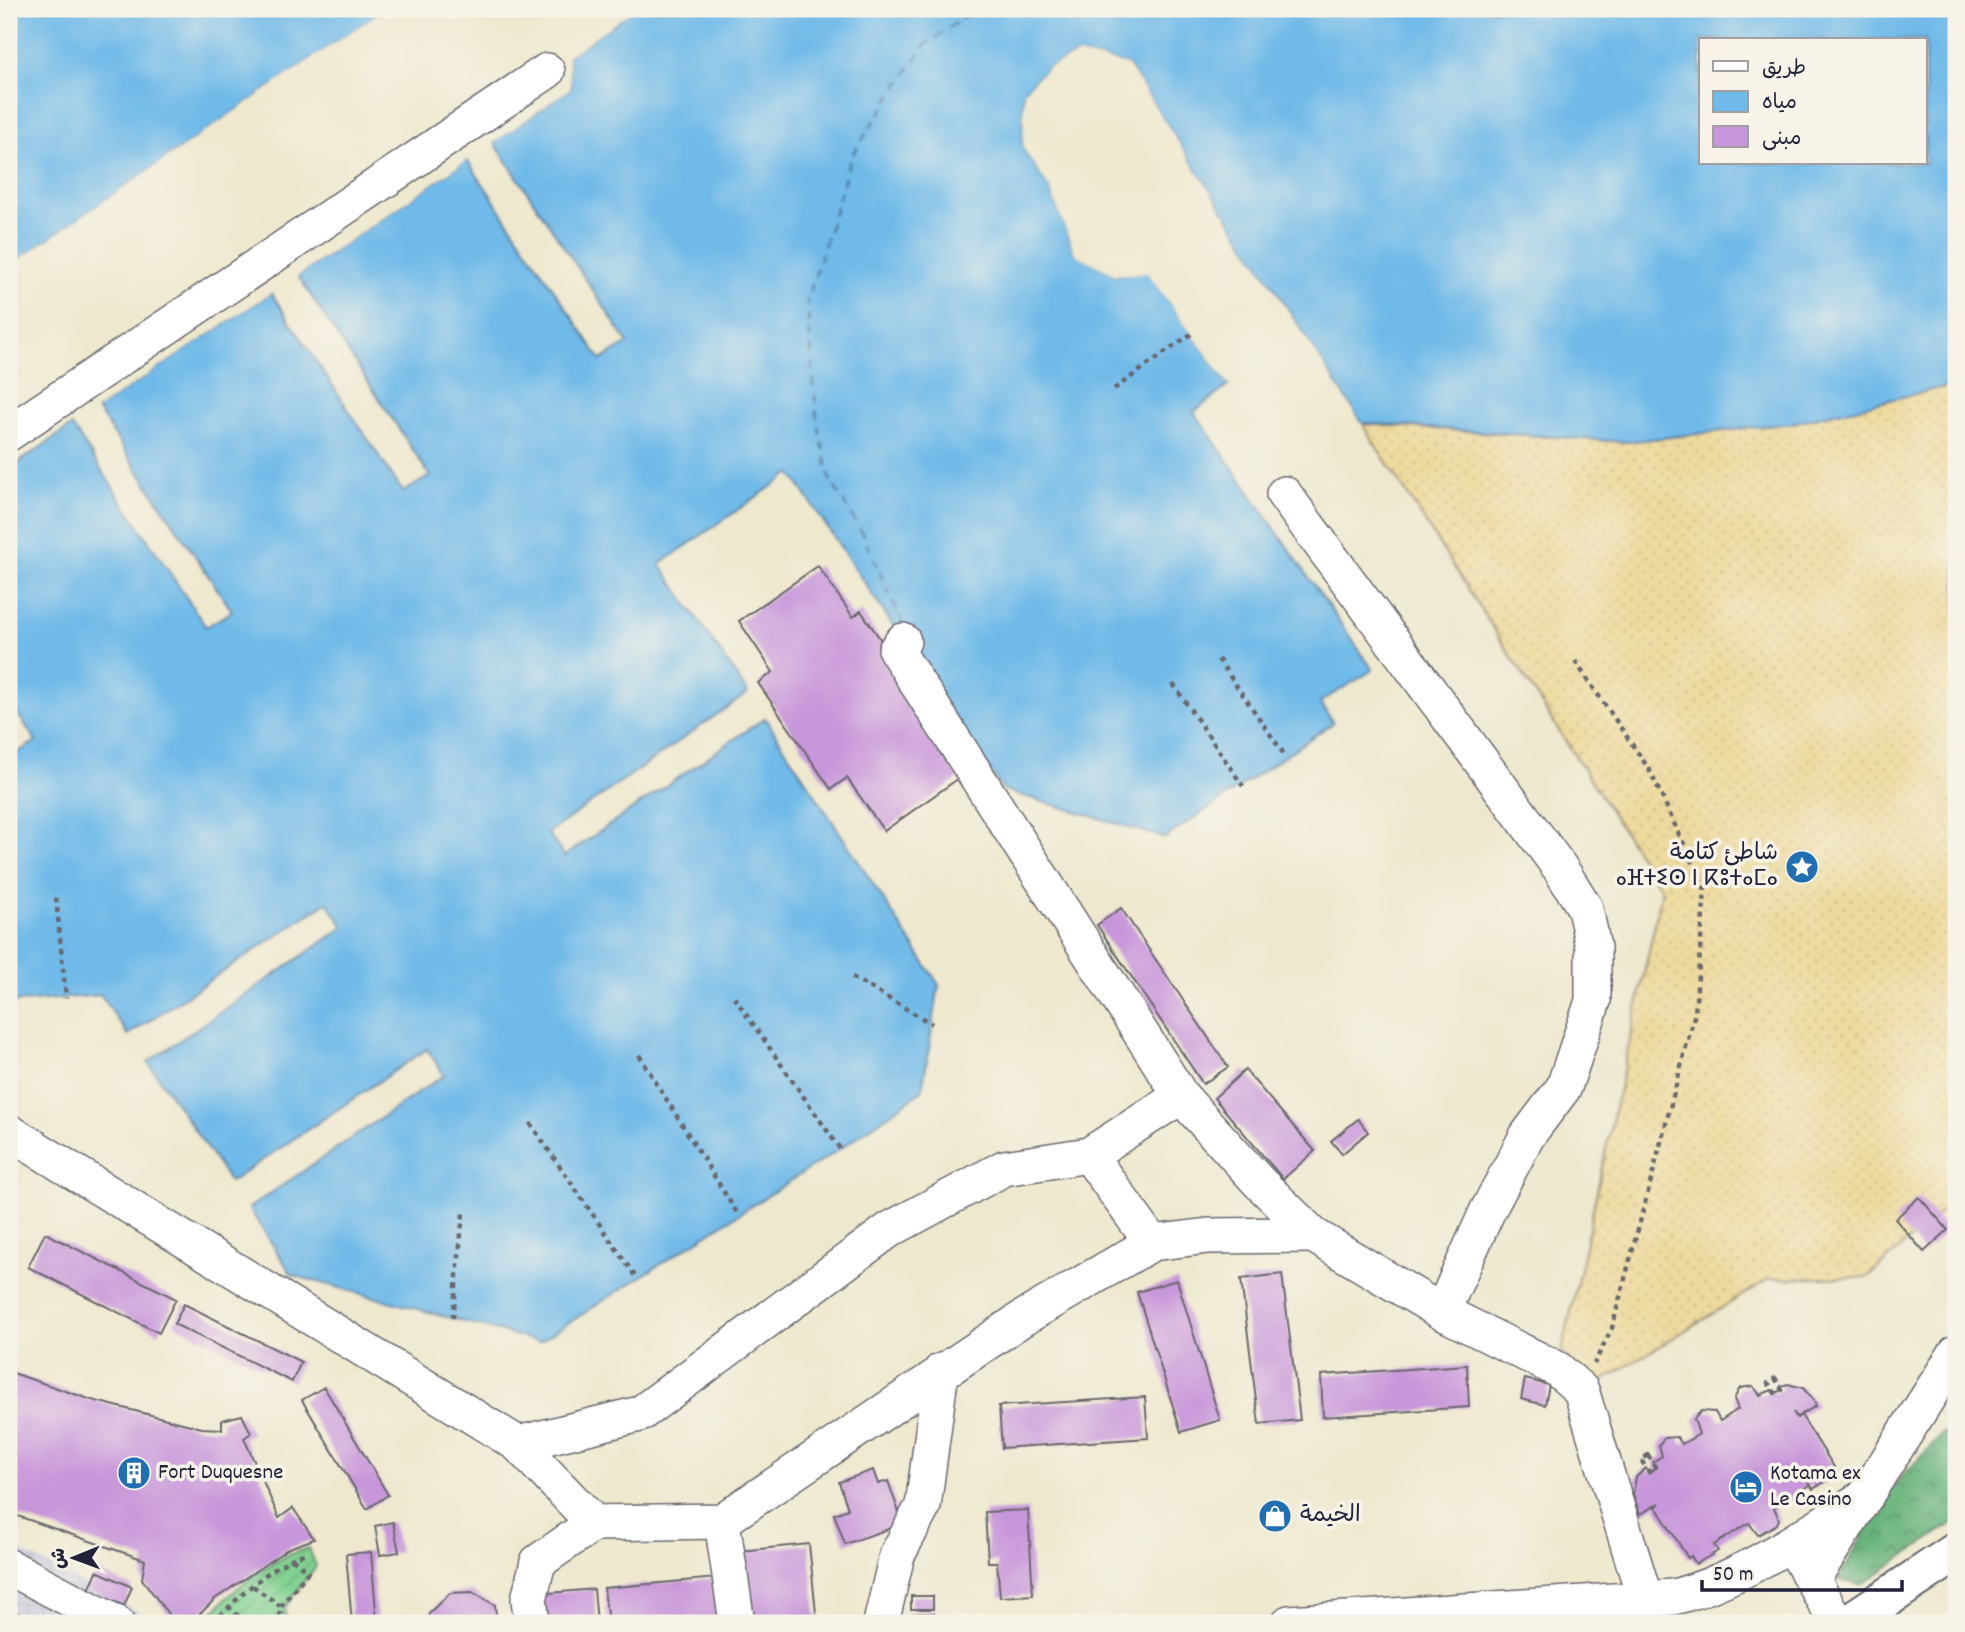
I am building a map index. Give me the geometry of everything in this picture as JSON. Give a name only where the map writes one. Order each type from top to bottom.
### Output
[{"type":"main road","points":[[1849,1623],[1956,1552]]},
{"type":"street","points":[[9,433],[547,71]]},
{"type":"street","points":[[1284,494],[1560,868],[1586,908],[1593,947],[1593,1001],[1564,1087],[1527,1136],[1487,1212],[1442,1312]]},
{"type":"street","points":[[903,640],[896,650],[1181,1096],[1259,1182],[1314,1235],[1442,1312],[1557,1368],[1581,1390],[1636,1607]]},
{"type":"street","points":[[518,1444],[640,1414],[889,1230],[1004,1168],[1089,1155],[1181,1096]]},
{"type":"street","points":[[9,1132],[518,1444],[594,1523]]},
{"type":"street","points":[[1089,1155],[1152,1243]]},
{"type":"street","points":[[532,1623],[529,1599],[538,1562],[594,1523],[722,1521],[941,1371],[1023,1318],[1152,1243],[1208,1236],[1314,1235]]},
{"type":"street","points":[[1812,1580],[1956,1353]]},
{"type":"street","points":[[881,1623],[897,1555],[923,1506],[941,1371]]},
{"type":"street","points":[[1289,1623],[1636,1607],[1698,1591],[1791,1542],[1866,1496]]},
{"type":"street","points":[[722,1521],[737,1623]]},
{"type":"street","points":[[1791,1542],[1837,1623]]},
{"type":"street","points":[[9,1567],[116,1623]]},
{"type":"path","points":[[1114,390],[1191,334]]},
{"type":"path","points":[[1218,659],[1286,757]]},
{"type":"path","points":[[1575,661],[1649,769],[1705,890],[1695,1013],[1612,1328],[1581,1390]]},
{"type":"path","points":[[1173,684],[1243,786]]},
{"type":"path","points":[[57,898],[66,998]]},
{"type":"path","points":[[852,976],[932,1024]]},
{"type":"path","points":[[734,997],[840,1149]]},
{"type":"path","points":[[639,1055],[737,1213]]},
{"type":"path","points":[[530,1124],[638,1279]]},
{"type":"path","points":[[453,1318],[463,1213]]},
{"type":"path","points":[[217,1622],[228,1606],[253,1586],[291,1558],[307,1553]]},
{"type":"path","points":[[272,1623],[281,1612],[280,1607],[308,1572],[291,1558]]},
{"type":"path","points":[[253,1586],[280,1607]]},
{"type":"path","points":[[228,1606],[245,1623]]},
{"type":"shaded area","points":[[9,1545],[158,1623],[9,1623]]},
{"type":"green space","points":[[1956,1420],[1956,1521],[1861,1585],[1838,1580],[1887,1492]]},
{"type":"green space","points":[[309,1548],[316,1566],[285,1607],[286,1623],[202,1623],[238,1588],[265,1568]]},
{"type":"sand","name":"شاطئ كتامة ⴰⴼⵜⵉⵙ ⵏ ⴽⵓⵜⴰⵎⴰ","points":[[1956,381],[1956,1199],[1868,1277],[1769,1279],[1598,1384],[1562,1352],[1662,891],[1362,424],[1626,442],[1792,423],[1944,387]]},
{"type":"water","points":[[9,9],[384,9],[9,266]]},
{"type":"water","points":[[635,9],[1956,9],[1956,381],[1944,387],[1792,423],[1626,442],[1362,423],[1128,65],[1079,54],[1047,68],[1024,91],[1023,148],[1050,189],[1075,253],[1115,275],[1147,272],[1229,385],[1194,412],[1373,670],[1320,702],[1333,723],[1165,838],[1003,790],[791,473],[660,564],[748,693],[548,833],[564,856],[765,718],[939,985],[922,1091],[840,1149],[539,1342],[292,1275],[249,1208],[444,1075],[427,1049],[230,1182],[148,1062],[344,927],[327,902],[128,1035],[101,995],[9,1003],[9,758],[36,741],[9,701],[9,469],[72,426],[206,627],[232,611],[97,409],[271,293],[403,492],[430,476],[298,276],[467,160],[601,360],[628,343],[494,142],[571,88],[568,56]]},
{"type":"pier","points":[[387,9],[386,12],[9,269],[9,266]]},
{"type":"pier","points":[[629,9],[635,9],[568,56],[571,88],[492,144],[492,139],[568,86],[565,53]]},
{"type":"pier","points":[[1079,54],[1128,65],[1364,427],[1359,425],[1125,68],[1080,58],[1049,71],[1027,93],[1027,147],[1053,187],[1078,251],[1116,271],[1149,270],[1232,383],[1229,385],[1147,273],[1115,275],[1075,254],[1050,189],[1023,148],[1024,91],[1047,68]]},
{"type":"pier","points":[[465,157],[470,158],[295,278],[296,273]]},
{"type":"pier","points":[[270,290],[274,291],[94,411],[95,406]]},
{"type":"building","points":[[818,566],[853,617],[861,611],[934,718],[923,725],[959,778],[884,831],[847,778],[831,789],[758,683],[773,672],[739,621]]},
{"type":"building","points":[[1121,908],[1228,1067],[1203,1084],[1097,925]]},
{"type":"building","points":[[1245,1070],[1315,1151],[1283,1179],[1214,1098]]},
{"type":"building","points":[[1358,1119],[1368,1132],[1342,1154],[1331,1141]]},
{"type":"building","points":[[1919,1197],[1948,1230],[1924,1252],[1895,1219]]},
{"type":"building","points":[[45,1233],[176,1299],[159,1333],[28,1267]]},
{"type":"building","points":[[1282,1274],[1300,1420],[1259,1424],[1241,1279]]},
{"type":"building","points":[[1177,1280],[1220,1420],[1181,1432],[1137,1292]]},
{"type":"building","points":[[184,1304],[301,1362],[292,1382],[174,1324]]},
{"type":"building","points":[[1467,1365],[1469,1407],[1323,1417],[1321,1375]]},
{"type":"building","name":"Fort Duquesne","points":[[10,1372],[92,1400],[202,1428],[222,1429],[222,1420],[242,1415],[251,1433],[244,1438],[279,1518],[293,1508],[314,1539],[289,1548],[215,1599],[191,1623],[175,1623],[142,1579],[145,1560],[9,1513]]},
{"type":"building","points":[[1525,1379],[1549,1385],[1545,1405],[1521,1399]]},
{"type":"building","points":[[1788,1384],[1803,1388],[1814,1401],[1816,1406],[1797,1417],[1793,1412],[1797,1418],[1801,1415],[1834,1467],[1828,1471],[1832,1477],[1813,1489],[1807,1479],[1810,1485],[1774,1508],[1779,1519],[1777,1524],[1758,1535],[1749,1523],[1714,1545],[1718,1551],[1696,1564],[1691,1556],[1688,1558],[1656,1507],[1660,1503],[1640,1514],[1633,1494],[1636,1477],[1646,1468],[1649,1473],[1656,1467],[1653,1462],[1662,1456],[1659,1445],[1664,1438],[1677,1437],[1682,1444],[1699,1434],[1694,1419],[1701,1411],[1715,1412],[1720,1421],[1738,1409],[1734,1399],[1740,1388],[1753,1386],[1760,1395],[1772,1390],[1775,1393],[1782,1390],[1781,1386]]},
{"type":"building","points":[[324,1387],[388,1495],[367,1509],[302,1400]]},
{"type":"building","points":[[1145,1397],[1148,1438],[1002,1448],[999,1406]]},
{"type":"building","points":[[873,1470],[878,1484],[888,1481],[903,1524],[845,1544],[834,1514],[848,1509],[839,1482]]},
{"type":"building","points":[[1028,1510],[1033,1595],[1000,1597],[997,1562],[988,1562],[985,1512]]},
{"type":"building","points":[[393,1522],[399,1552],[380,1555],[375,1526]]},
{"type":"building","points":[[809,1544],[817,1623],[747,1623],[740,1551]]},
{"type":"building","points":[[371,1552],[377,1623],[352,1623],[346,1554]]},
{"type":"building","points":[[97,1571],[132,1587],[124,1606],[89,1590]]},
{"type":"building","points":[[717,1578],[721,1623],[608,1623],[604,1588]]},
{"type":"building","points":[[594,1589],[597,1623],[542,1623],[539,1594]]},
{"type":"building","points":[[472,1592],[495,1605],[497,1623],[429,1623],[429,1613],[450,1593]]},
{"type":"building","points":[[911,1596],[933,1596],[933,1609],[911,1609]]},
{"type":"building","points":[[9,1609],[37,1623],[9,1623]]},
{"type":"building","points":[[934,1613],[935,1623],[912,1623],[912,1614]]},
{"type":"ferry route","points":[[903,624],[862,533],[830,479],[817,418],[807,302],[851,157],[924,46],[975,9]]},
{"type":"place","name":"شاطئ كتامة ⴰⴼⵜⵉⵙ ⵏ ⴽⵓⵜⴰⵎⴰ","points":[[1802,867]]},
{"type":"place","name":"Fort Duquesne","points":[[134,1473]]},
{"type":"place","name":"Kotama ex Le Casino","points":[[1746,1487]]},
{"type":"place","name":"الخيمة","points":[[1275,1516]]}]
